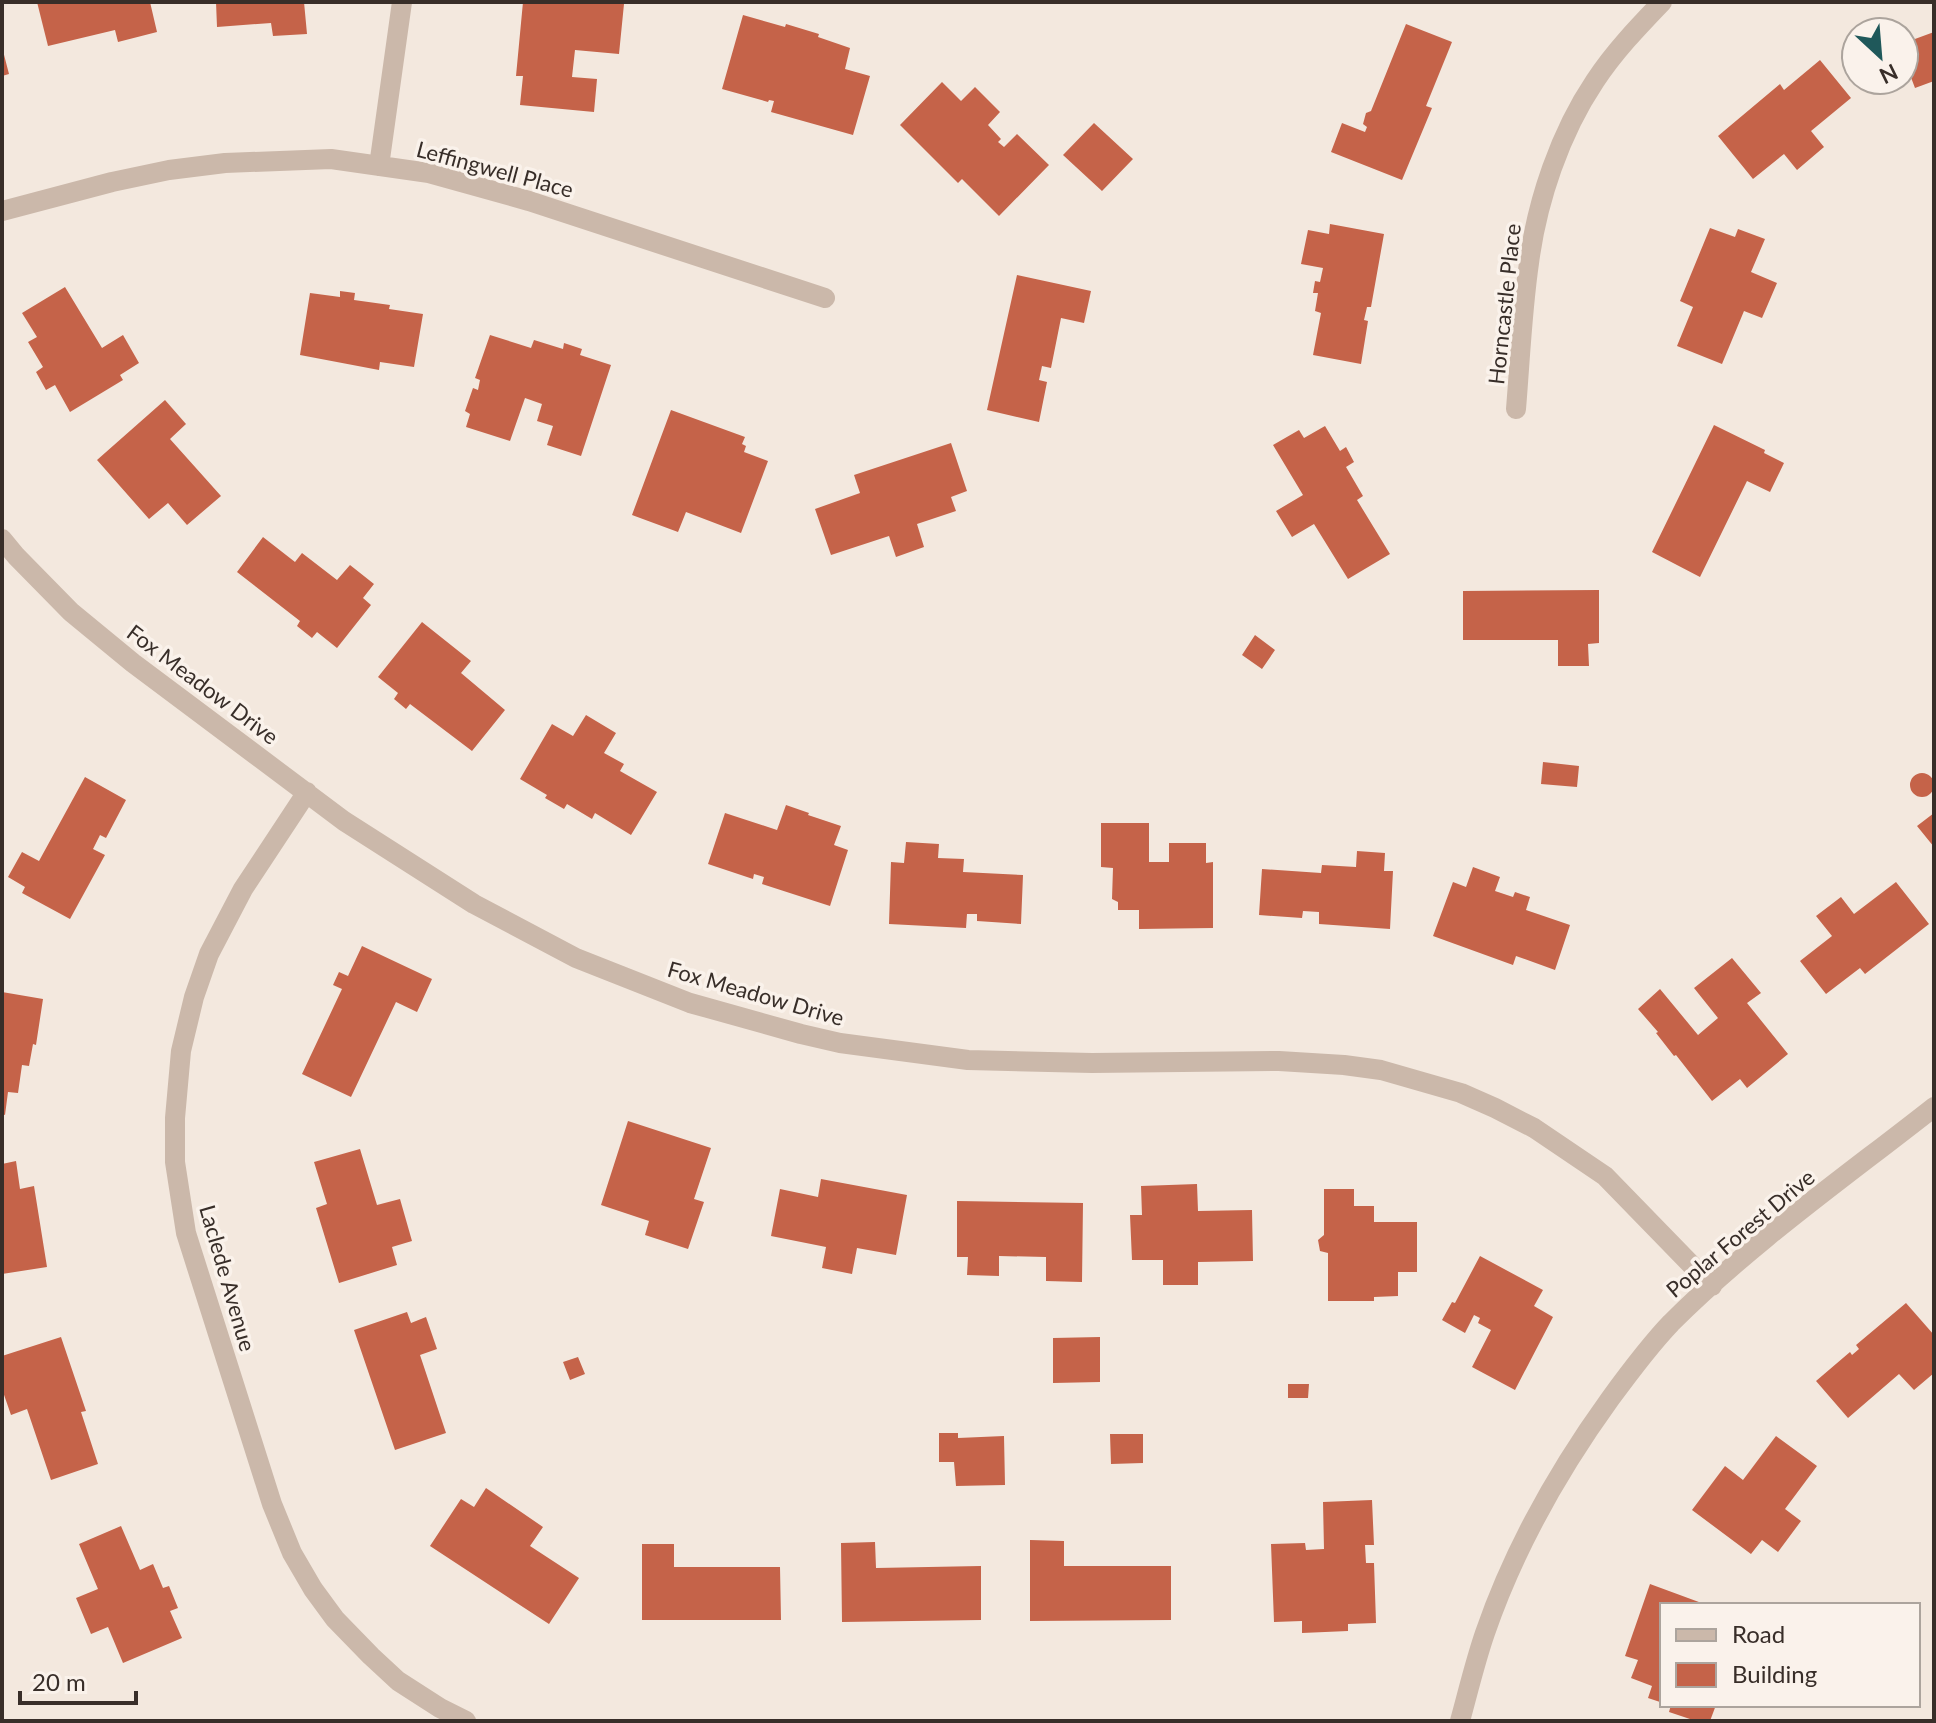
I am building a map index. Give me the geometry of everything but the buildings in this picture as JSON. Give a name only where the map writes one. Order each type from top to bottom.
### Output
[{"type":"street","points":[[379,166],[402,2]]},
{"type":"street","name":"Horncastle Place","points":[[1516,409],[1529,263],[1537,218],[1557,153],[1594,82],[1624,42],[1662,2]]},
{"type":"street","name":"Leffingwell Place","points":[[2,211],[169,170],[225,163],[331,159],[429,173],[529,201],[825,298]]},
{"type":"street","name":"Fox Meadow Drive","points":[[2,539],[71,612],[133,663],[344,821],[474,904],[576,958],[690,1003],[840,1043],[968,1060],[1092,1063],[1279,1061],[1344,1065],[1381,1070],[1461,1093],[1534,1128],[1605,1176],[1712,1286]]},
{"type":"street","name":"Laclede Avenue","points":[[307,792],[243,889],[209,954],[194,997],[181,1051],[175,1118],[175,1162],[186,1233],[272,1504],[292,1553],[335,1619],[371,1656],[398,1681],[466,1721]]},
{"type":"street","name":"Poplar Forest Drive","points":[[1460,1721],[1485,1633],[1520,1547],[1585,1433],[1625,1378],[1670,1325],[1747,1253],[1934,1107]]}]
